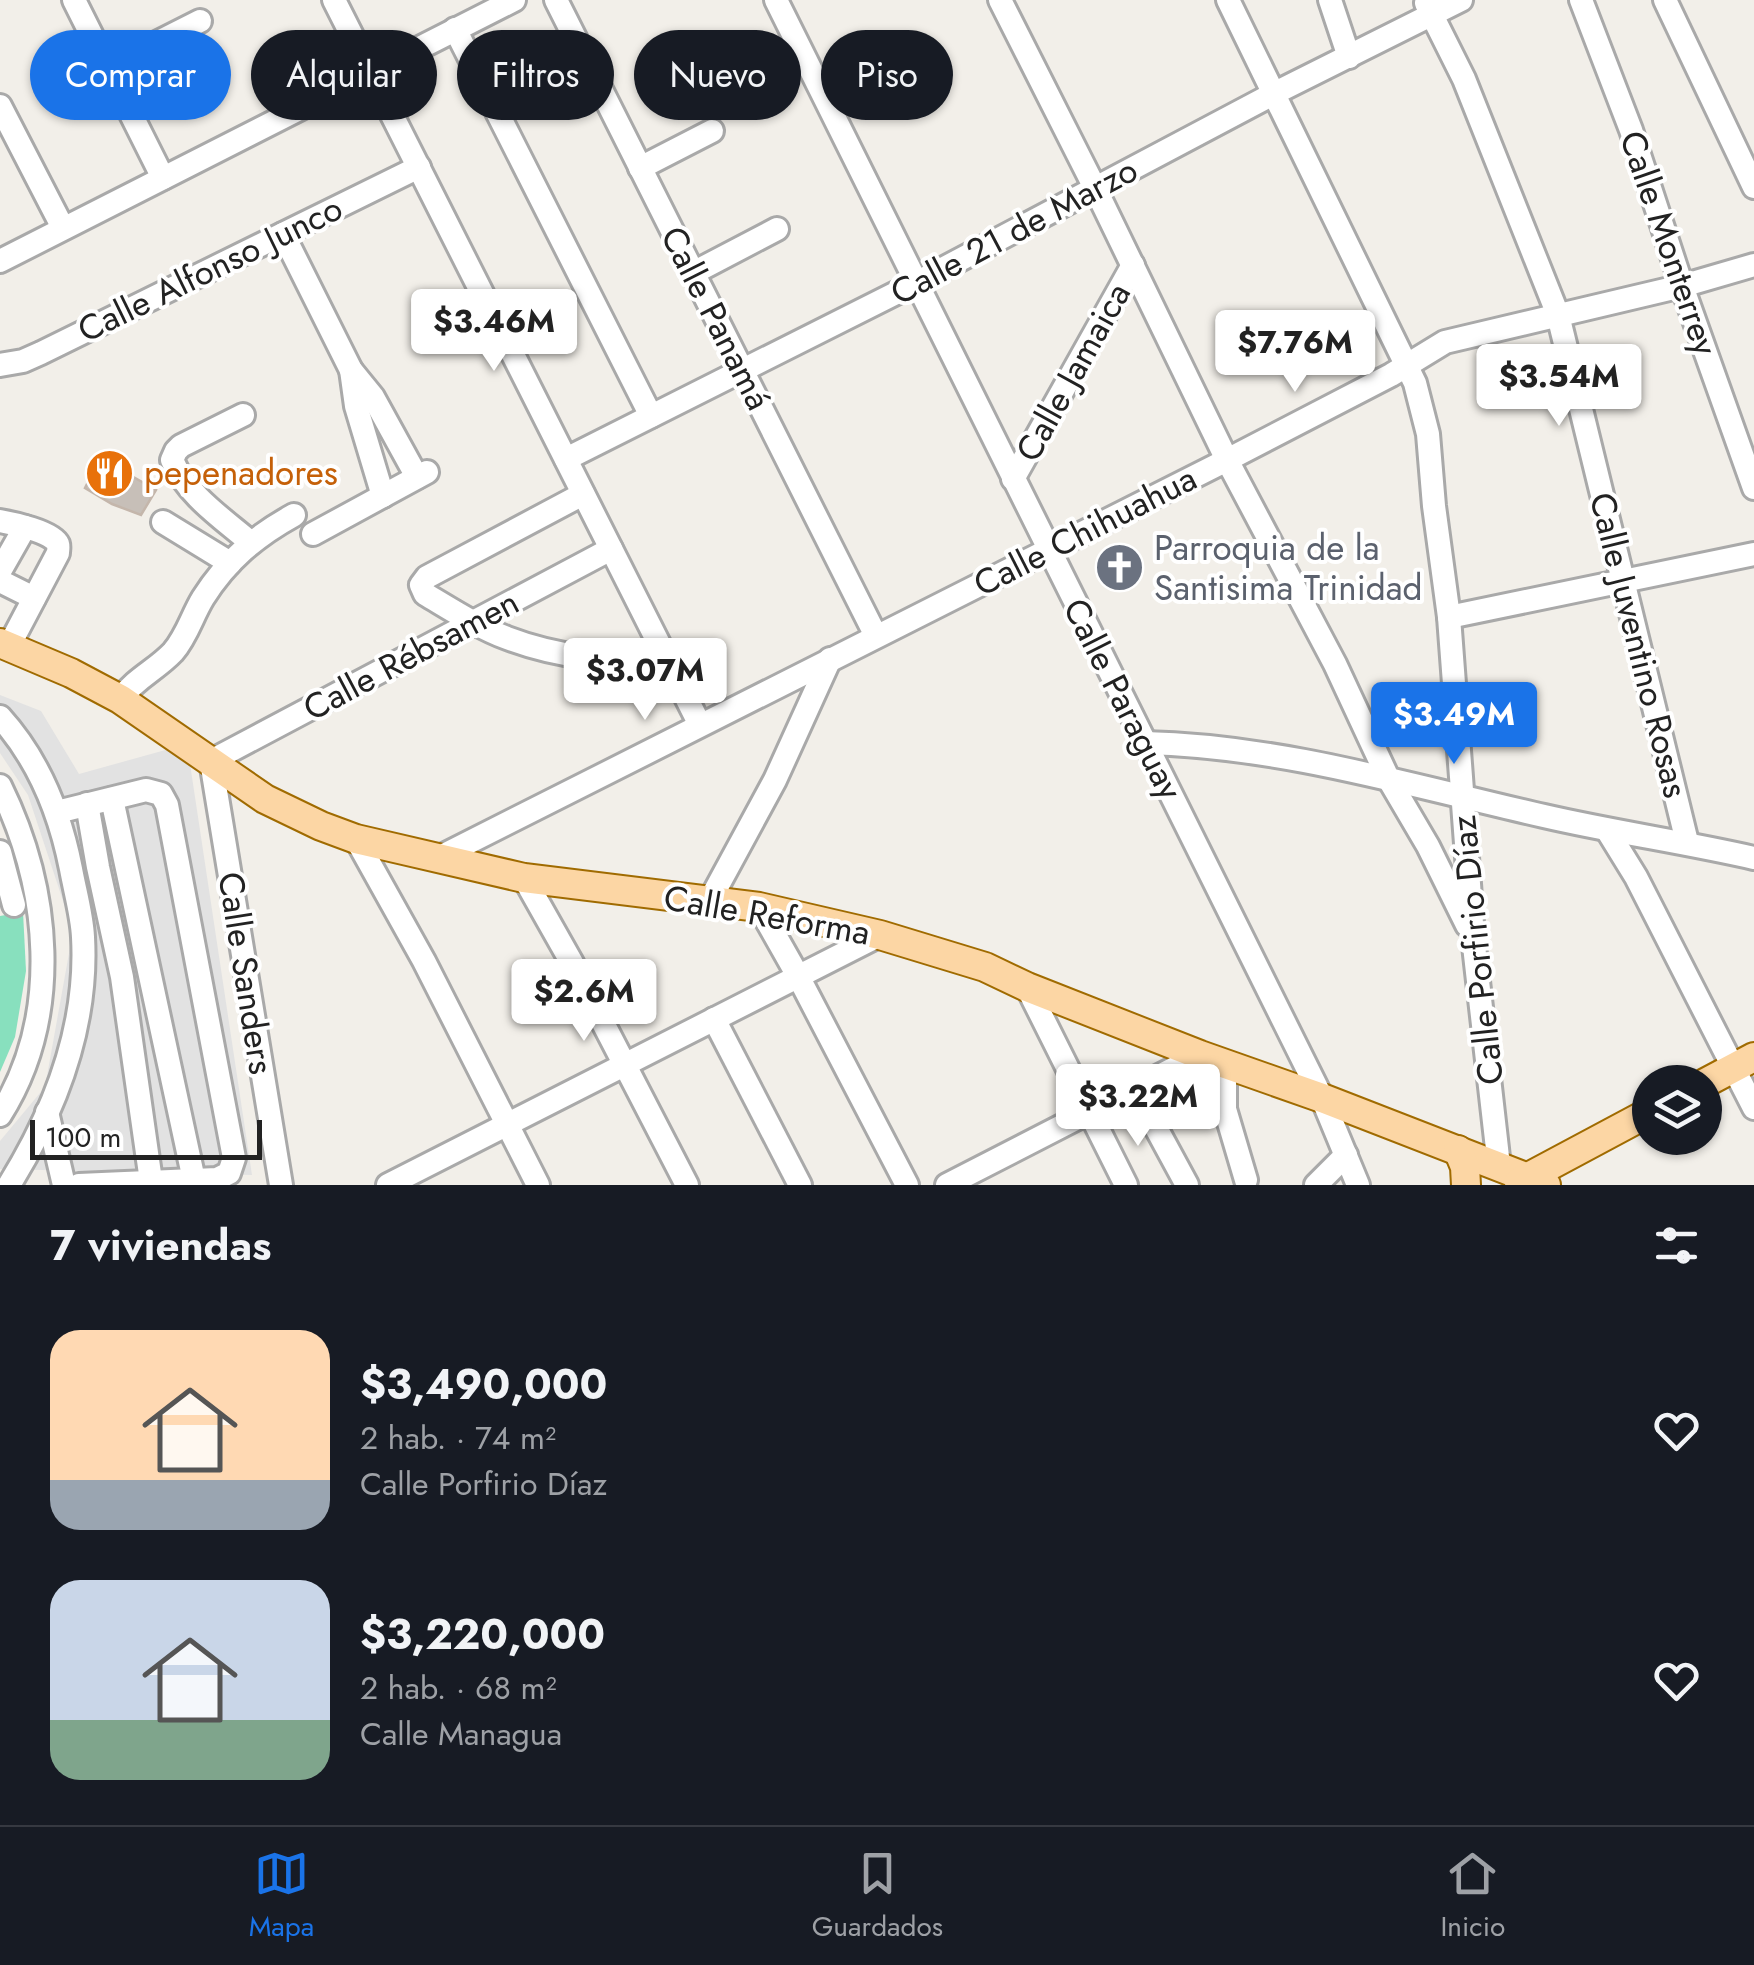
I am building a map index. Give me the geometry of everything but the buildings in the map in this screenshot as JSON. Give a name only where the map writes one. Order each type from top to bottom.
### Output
[{"type":"main road","name":"Calle Reforma","points":[[5,645],[120,699],[265,799],[356,839],[524,878],[759,907],[880,934],[985,968],[1522,1178]]},
{"type":"main road","points":[[1522,1178],[1632,1121]]},
{"type":"main road","points":[[1458,1150],[1465,1166],[1466,1185]]},
{"type":"street","points":[[74,0],[89,30]]},
{"type":"street","points":[[334,0],[349,30]]},
{"type":"street","points":[[437,38],[514,0]]},
{"type":"street","name":"Calle Panamá","points":[[556,0],[876,636]]},
{"type":"street","name":"Calle Paraguay","points":[[776,0],[1322,1098],[1358,1185]]},
{"type":"street","points":[[1000,0],[1226,460],[1473,937]]},
{"type":"street","name":"Calle Porfirio Díaz","points":[[1228,0],[1415,383],[1425,415],[1449,617],[1473,937],[1522,1178]]},
{"type":"street","points":[[1330,0],[1349,56]]},
{"type":"street","name":"Calle 21 de Marzo","points":[[566,459],[916,284],[1349,56],[1428,7],[1461,0]]},
{"type":"street","name":"Calle Monterrey","points":[[1581,0],[1631,130],[1754,488]]},
{"type":"street","points":[[1665,0],[1754,188]]},
{"type":"street","name":"Calle Juventino Rosas","points":[[1428,7],[1464,79],[1558,315],[1687,842]]},
{"type":"street","points":[[182,30],[200,21]]},
{"type":"street","points":[[455,29],[650,416]]},
{"type":"street","points":[[0,106],[63,228]]},
{"type":"street","points":[[134,120],[162,178]]},
{"type":"street","points":[[0,261],[275,120]]},
{"type":"street","points":[[395,120],[700,725]]},
{"type":"street","points":[[640,168],[712,131]]},
{"type":"street","name":"Calle Alfonso Junco","points":[[0,364],[23,361],[41,353],[419,167]]},
{"type":"street","points":[[694,273],[777,229]]},
{"type":"street","points":[[283,234],[350,370],[424,474],[313,534]]},
{"type":"street","name":"Calle Chihuahua","points":[[438,858],[1226,460],[1433,348],[1457,338],[1682,286],[1754,265]]},
{"type":"street","name":"Calle Jamaica","points":[[1014,479],[1133,266]]},
{"type":"street","points":[[350,370],[356,406],[383,496]]},
{"type":"street","points":[[242,414],[181,446],[172,460],[200,500],[250,542]]},
{"type":"street","points":[[583,494],[423,581],[421,589],[474,623],[533,647],[619,662],[668,662]]},
{"type":"street","points":[[120,699],[140,677],[172,654],[202,600],[230,563],[250,542],[294,515]]},
{"type":"street","points":[[0,521],[49,535],[59,546],[5,645]]},
{"type":"street","points":[[163,522],[230,563]]},
{"type":"street","points":[[0,571],[25,527]]},
{"type":"street","name":"Calle Rébsamen","points":[[211,761],[611,548]]},
{"type":"street","points":[[1449,617],[1754,554]]},
{"type":"street","points":[[0,580],[34,598]]},
{"type":"street","points":[[710,900],[775,780],[830,659]]},
{"type":"street","points":[[0,717],[34,766],[57,812],[83,932],[84,969],[68,1060],[48,1112],[9,1185]]},
{"type":"street","points":[[1145,743],[1279,756],[1607,830],[1687,842],[1754,858]]},
{"type":"street","name":"Calle Sanders","points":[[211,761],[281,1185]]},
{"type":"street","points":[[0,788],[36,888],[43,988],[28,1058],[0,1115]]},
{"type":"street","points":[[57,812],[146,790],[160,794],[167,805],[234,1158],[225,1176],[79,1185]]},
{"type":"street","points":[[112,798],[194,1180]]},
{"type":"street","points":[[87,804],[122,976],[152,1181]]},
{"type":"street","points":[[1607,830],[1743,1062],[1754,1108]]},
{"type":"street","points":[[356,839],[538,1185]]},
{"type":"street","points":[[0,852],[14,904]]},
{"type":"street","points":[[524,878],[687,1185]]},
{"type":"street","points":[[759,907],[907,1185]]},
{"type":"street","points":[[388,1185],[880,934]]},
{"type":"street","points":[[1027,987],[1126,1185]]},
{"type":"street","points":[[714,1019],[800,1185]]},
{"type":"street","points":[[947,1185],[1136,1089],[1213,1060],[1246,1180]]},
{"type":"street","points":[[1136,1089],[1186,1185]]},
{"type":"street","points":[[48,1112],[64,1185]]},
{"type":"street","points":[[1316,1185],[1346,1155]]},
{"type":"green space","points":[[23,912],[26,971],[15,1037],[0,1072],[0,916]]},
{"type":"shaded area","points":[[0,695],[41,711],[79,774],[187,744],[252,1175],[0,1169],[0,1141],[45,1087],[73,931],[28,795],[0,753]]},
{"type":"place","name":"pepenadores","points":[[109,473]]},
{"type":"place","name":"Parroquia de la Santisima Trinidad","points":[[1119,568]]}]
